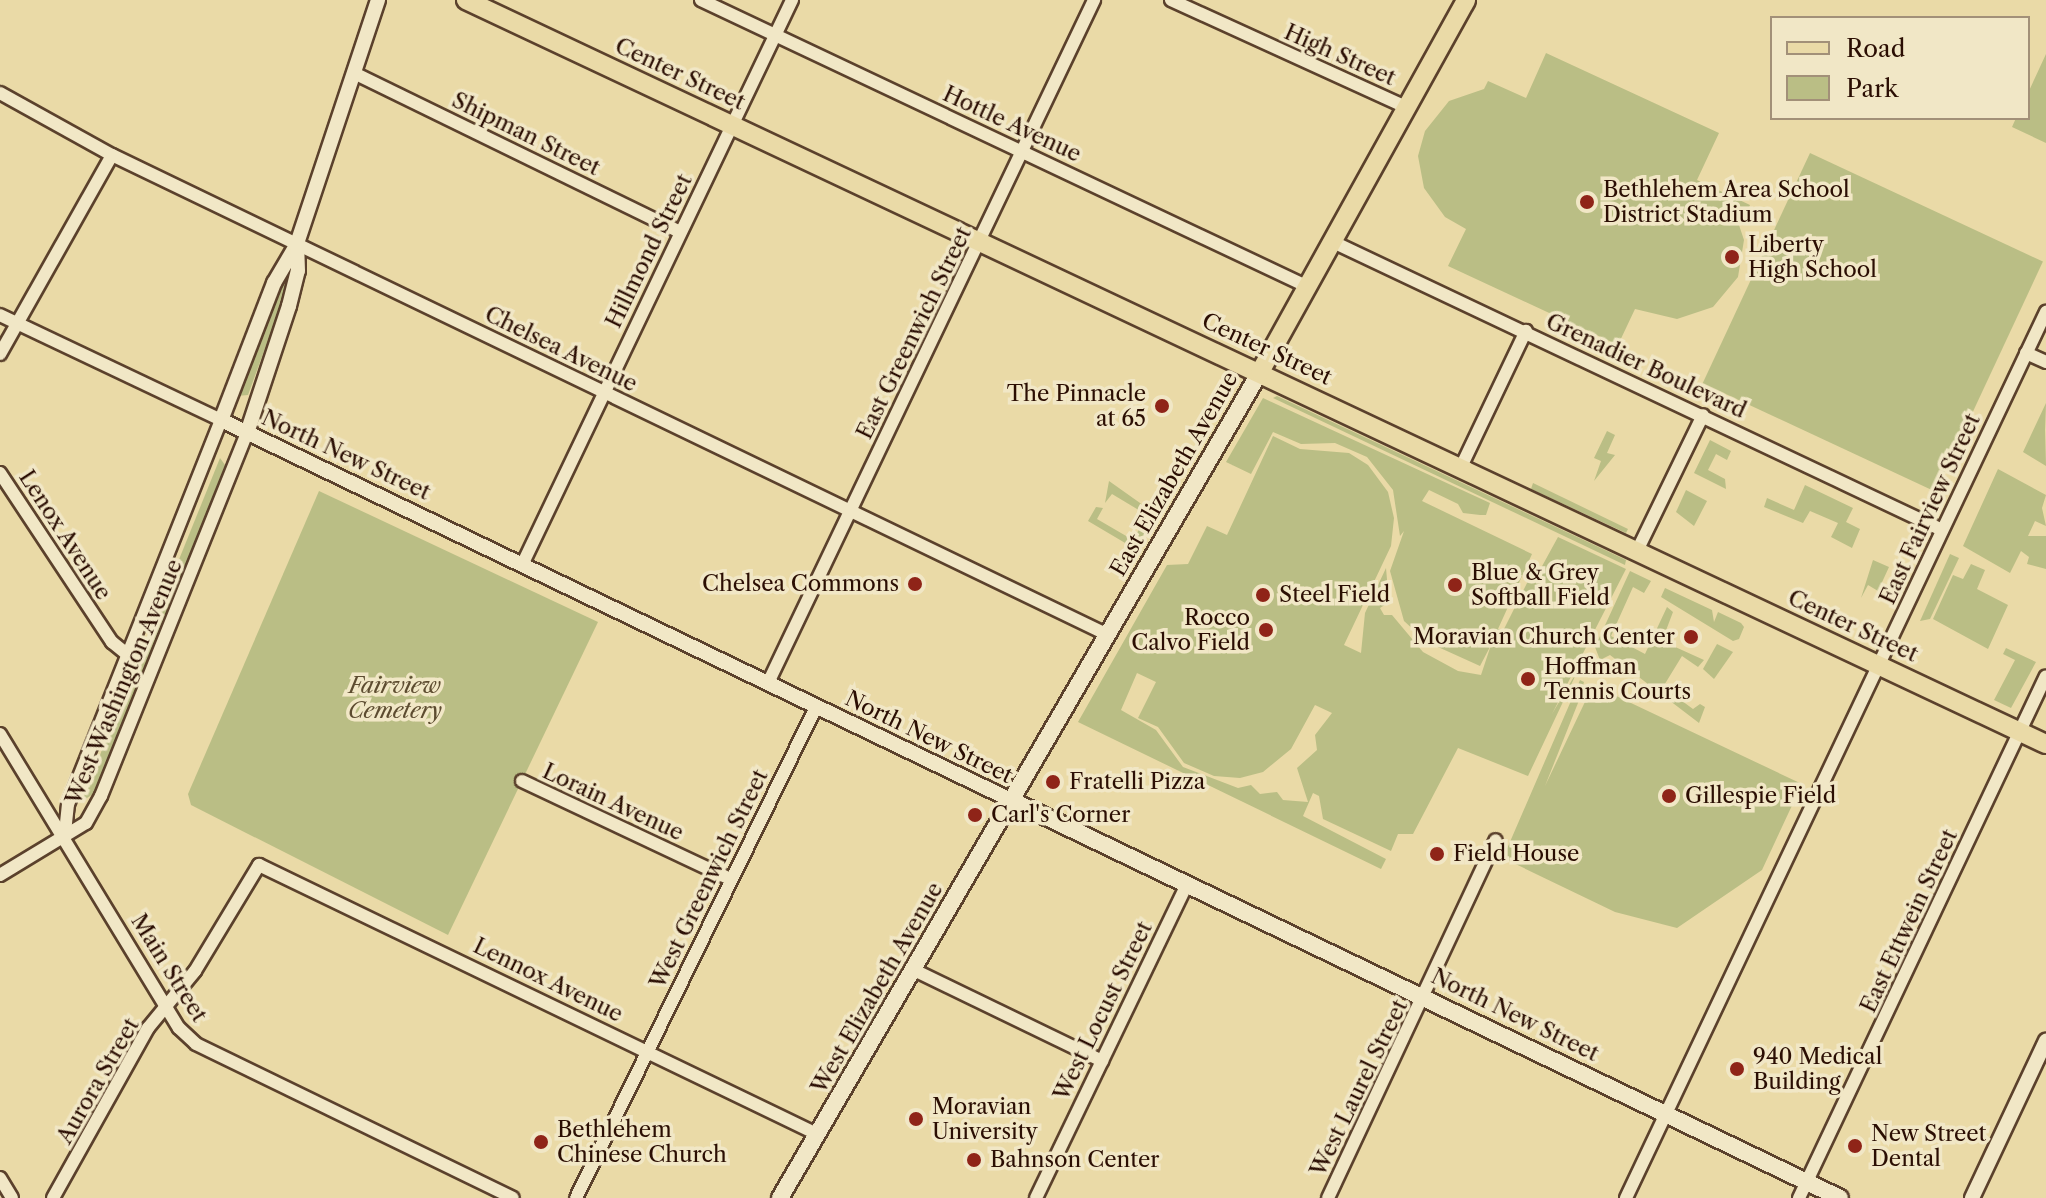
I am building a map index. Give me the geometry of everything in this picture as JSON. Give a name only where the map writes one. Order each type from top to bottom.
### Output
[{"type":"main road","name":"Center Street","points":[[466,0],[2046,744]]},
{"type":"main road","name":"East Elizabeth Avenue","points":[[1013,801],[1260,372],[1466,0]]},
{"type":"main road","name":"North New Street","points":[[1013,801],[1667,1114],[1803,1190],[1840,1198]]},
{"type":"main road","name":"West Elizabeth Avenue","points":[[780,1198],[1013,801]]},
{"type":"street","points":[[221,420],[274,283],[297,244],[378,0]]},
{"type":"street","name":"Hottle Avenue","points":[[701,0],[1306,286]]},
{"type":"street","name":"Hillmond Street","points":[[523,563],[602,392],[792,0]]},
{"type":"street","name":"East Greenwich Street","points":[[768,683],[1094,0]]},
{"type":"street","name":"High Street","points":[[1171,0],[1406,107]]},
{"type":"street","name":"Shipman Street","points":[[354,73],[680,232]]},
{"type":"street","name":"Chelsea Avenue","points":[[0,93],[112,155],[1108,635]]},
{"type":"street","points":[[0,354],[112,155]]},
{"type":"street","name":"Grenadier Boulevard","points":[[1331,241],[1942,530]]},
{"type":"street","points":[[247,433],[289,306],[298,271],[297,244]]},
{"type":"street","name":"East Fairview Street","points":[[1626,1198],[2046,312]]},
{"type":"street","name":"North New Street","points":[[0,315],[523,563],[1013,801]]},
{"type":"street","points":[[1461,467],[1526,331]]},
{"type":"street","points":[[2026,353],[2046,362]]},
{"type":"street","points":[[1637,551],[1703,415]]},
{"type":"street","name":"West Washington Avenue","points":[[65,835],[68,804],[221,420]]},
{"type":"street","name":"West Washington Avenue","points":[[65,835],[86,823],[101,796],[247,433]]},
{"type":"street","name":"Lenox Avenue","points":[[0,473],[112,642],[128,655]]},
{"type":"street","name":"East Ettwein Street","points":[[1803,1190],[2046,676]]},
{"type":"street","name":"West Greenwich Street","points":[[576,1198],[816,707]]},
{"type":"street","name":"Main Street","points":[[0,734],[186,1036],[216,1056],[513,1198]]},
{"type":"street","name":"Lorain Avenue","points":[[522,781],[730,879]]},
{"type":"street","points":[[0,875],[65,835]]},
{"type":"street","name":"West Laurel Street","points":[[1328,1198],[1496,840]]},
{"type":"street","name":"Aurora Street","points":[[53,1198],[148,1028],[168,1006],[259,865]]},
{"type":"street","name":"Lennox Avenue","points":[[259,865],[817,1134]]},
{"type":"street","name":"West Locust Street","points":[[1036,1198],[1187,884]]},
{"type":"street","points":[[914,970],[1102,1061]]},
{"type":"street","points":[[1972,1198],[2046,1041]]},
{"type":"street","points":[[0,1178],[12,1198]]},
{"type":"green space","name":"Bethlehem Area School District Stadium","points":[[1546,53],[1719,133],[1697,180],[1750,205],[1745,217],[1735,213],[1744,240],[1738,277],[1713,307],[1677,319],[1635,309],[1618,345],[1448,266],[1466,229],[1445,217],[1424,188],[1418,156],[1425,131],[1449,101],[1484,89],[1488,81],[1526,98]]},
{"type":"green space","points":[[2046,54],[2046,143],[2012,127],[2015,120],[2030,120],[2030,89]]},
{"type":"green space","points":[[1810,153],[2043,262],[1936,492],[1703,383]]},
{"type":"green space","points":[[286,274],[290,280],[248,395],[237,396]]},
{"type":"green space","points":[[1277,396],[1626,560],[1625,565],[1273,398]]},
{"type":"green space","points":[[1263,398],[1490,503],[1486,515],[1480,515],[1463,513],[1458,504],[1429,490],[1422,501],[1532,554],[1498,629],[1504,629],[1530,577],[1535,579],[1558,537],[1626,569],[1552,714],[1579,668],[1528,776],[1458,748],[1413,834],[1398,834],[1391,851],[1323,819],[1319,796],[1313,793],[1303,816],[1386,859],[1381,869],[1078,722],[1167,565],[1188,564],[1207,526],[1227,535],[1273,436],[1300,449],[1349,453],[1368,465],[1388,492],[1394,518],[1391,546],[1344,645],[1361,653],[1365,613],[1386,568],[1389,602],[1380,608],[1384,615],[1392,615],[1423,652],[1458,671],[1481,675],[1491,645],[1480,666],[1427,642],[1404,621],[1390,571],[1404,531],[1400,536],[1393,490],[1367,457],[1335,443],[1301,444],[1273,432],[1251,474],[1226,462]],"holes":[[[1137,673],[1156,682],[1138,718],[1158,727],[1184,763],[1214,776],[1240,778],[1263,772],[1291,749],[1315,705],[1332,713],[1315,735],[1317,750],[1297,768],[1308,802],[1283,800],[1277,792],[1260,794],[1251,785],[1238,788],[1183,767],[1156,730],[1121,710]]]},
{"type":"green space","points":[[2046,403],[2045,430],[2046,466],[2023,452]]},
{"type":"green space","points":[[1607,431],[1615,435],[1607,453],[1615,455],[1594,481],[1601,461],[1594,458]]},
{"type":"green space","points":[[1710,440],[1731,451],[1727,460],[1716,454],[1708,470],[1725,479],[1726,489],[1694,473]]},
{"type":"green space","points":[[220,458],[225,465],[152,654],[93,794],[81,802]]},
{"type":"green space","points":[[1998,469],[2046,495],[2042,508],[2046,526],[2035,521],[2028,536],[2046,536],[2046,569],[2027,564],[2029,557],[2021,551],[2010,573],[1963,546]]},
{"type":"green space","points":[[1109,481],[1157,515],[1151,525],[1144,521],[1147,515],[1112,494],[1105,503]]},
{"type":"green space","points":[[1533,483],[1628,529],[1626,533],[1531,489]]},
{"type":"green space","points":[[1805,485],[1853,508],[1846,522],[1860,529],[1852,548],[1831,537],[1838,523],[1810,511],[1803,523],[1764,507],[1767,498],[1794,510]]},
{"type":"green space","points":[[1686,490],[1707,501],[1694,526],[1676,512]]},
{"type":"green space","name":"Fairview Cemetery","points":[[319,491],[598,622],[448,935],[191,805],[188,794]]},
{"type":"green space","points":[[1096,507],[1103,508],[1097,519],[1133,540],[1141,526],[1148,527],[1137,550],[1088,521]]},
{"type":"green space","points":[[1950,554],[1959,558],[1930,619],[1920,621]]},
{"type":"green space","points":[[1873,560],[1889,567],[1878,591],[1868,585],[1861,598]]},
{"type":"green space","points":[[1971,564],[1985,570],[1977,589],[2008,605],[1988,649],[1933,619],[1953,575],[1963,579]]},
{"type":"green space","points":[[1630,571],[1651,581],[1644,593],[1633,587],[1611,636],[1645,654],[1667,607],[1673,612],[1662,641],[1704,660],[1698,667],[1682,656],[1663,687],[1693,709],[1700,704],[1705,707],[1699,723],[1610,655],[1600,660],[1595,647]]},
{"type":"green space","points":[[1665,588],[1712,610],[1714,622],[1718,612],[1741,623],[1744,627],[1739,639],[1733,641],[1661,597]]},
{"type":"green space","points":[[1717,644],[1733,652],[1714,679],[1703,669]]},
{"type":"green space","points":[[2006,648],[2036,662],[2011,708],[1994,700],[2015,660],[2003,654]]},
{"type":"green space","name":"Gillespie Field","points":[[1580,680],[1584,682],[1578,703],[1545,786],[1593,685],[1802,784],[1762,870],[1677,928],[1615,912],[1503,858]]},
{"type":"place","name":"Bethlehem Area School District Stadium","points":[[1587,202]]},
{"type":"place","name":"Liberty High School","points":[[1732,257]]},
{"type":"place","name":"The Pinnacle at 65","points":[[1162,406]]},
{"type":"place","name":"Chelsea Commons","points":[[915,584]]},
{"type":"place","name":"Blue & Grey Softball Field","points":[[1455,585]]},
{"type":"place","name":"Steel Field","points":[[1263,595]]},
{"type":"place","name":"Rocco Calvo Field","points":[[1266,630]]},
{"type":"place","name":"Moravian Church Center","points":[[1691,637]]},
{"type":"place","name":"Hoffman Tennis Courts","points":[[1528,679]]},
{"type":"place","name":"Fratelli Pizza","points":[[1053,782]]},
{"type":"place","name":"Gillespie Field","points":[[1669,796]]},
{"type":"place","name":"Carl's Corner","points":[[975,815]]},
{"type":"place","name":"Field House","points":[[1437,854]]},
{"type":"place","name":"940 Medical Building","points":[[1737,1069]]},
{"type":"place","name":"Moravian University","points":[[916,1119]]},
{"type":"place","name":"Bethlehem Chinese Church","points":[[541,1142]]},
{"type":"place","name":"New Street Dental","points":[[1855,1146]]},
{"type":"place","name":"Bahnson Center","points":[[974,1160]]}]
